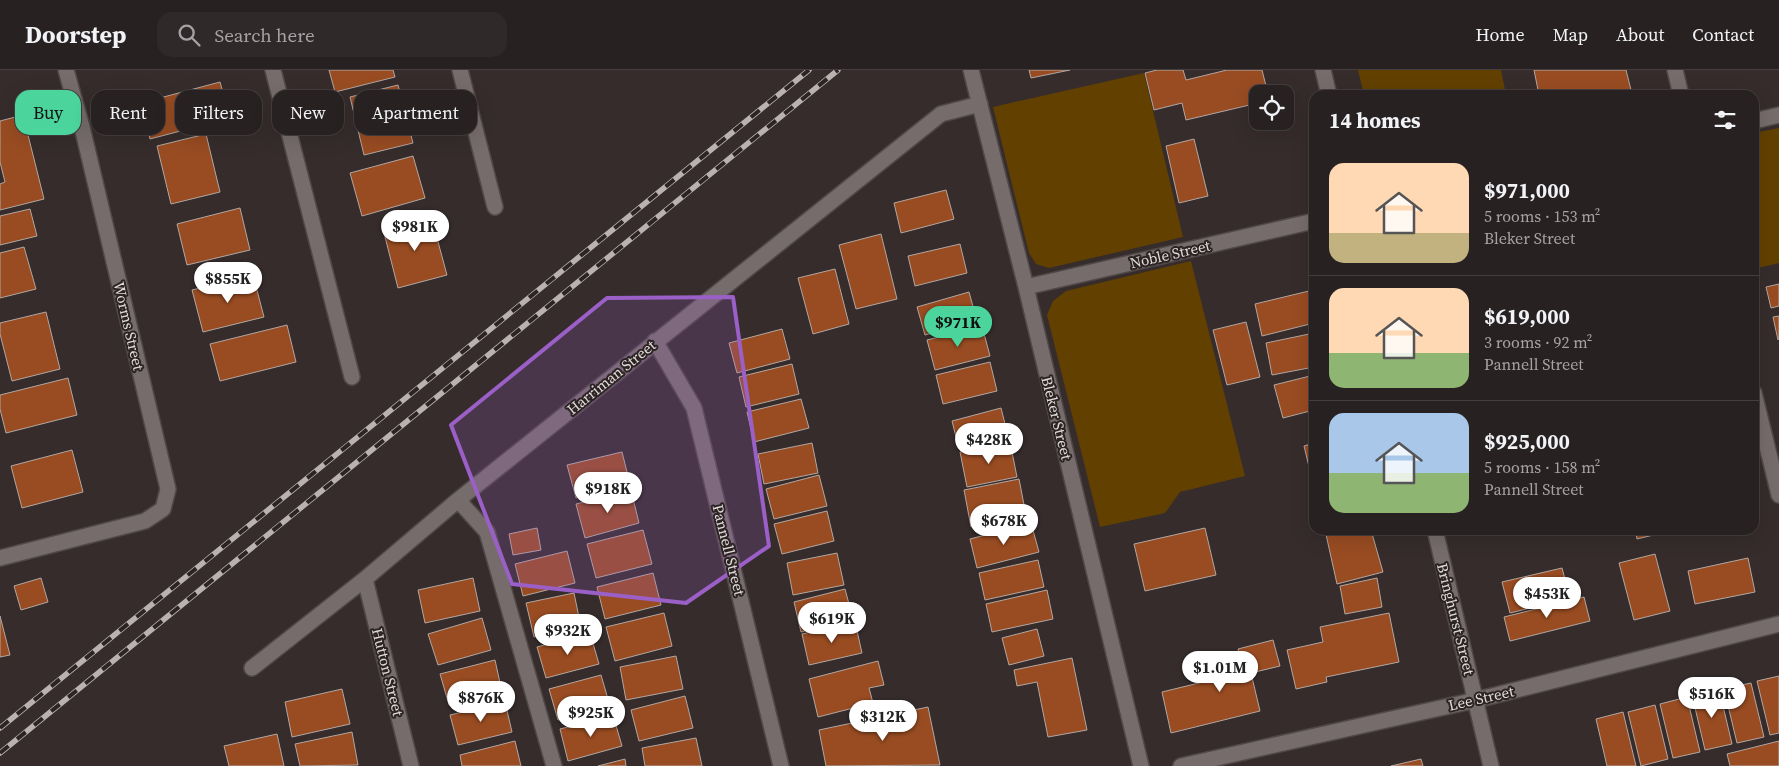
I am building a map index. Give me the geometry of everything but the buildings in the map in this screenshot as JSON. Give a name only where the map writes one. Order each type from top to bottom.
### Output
[{"type":"street","name":"Worms Street","points":[[0,558],[145,521],[163,509],[168,489],[82,127],[66,70]]},
{"type":"street","points":[[273,70],[352,377]]},
{"type":"street","points":[[460,70],[495,207]]},
{"type":"street","name":"Bleker Street","points":[[971,70],[1026,288],[1141,766]]},
{"type":"street","points":[[1324,70],[1328,90]]},
{"type":"street","points":[[1675,70],[1680,90]]},
{"type":"street","name":"Harriman Street","points":[[252,668],[365,579],[458,500],[941,114],[980,104]]},
{"type":"street","points":[[1759,120],[1779,115]]},
{"type":"street","name":"Noble Street","points":[[1026,288],[1309,222]]},
{"type":"street","name":"Pannell Street","points":[[655,342],[694,408],[781,766]]},
{"type":"street","points":[[1759,413],[1779,495]]},
{"type":"street","points":[[458,500],[487,532],[554,766]]},
{"type":"street","name":"Bringhurst Street","points":[[1436,535],[1491,766]]},
{"type":"street","name":"Hutton Street","points":[[365,579],[412,766]]},
{"type":"street","name":"Lee Street","points":[[1181,766],[1476,700],[1779,624]]},
{"type":"highlighted area","points":[[733,297],[769,546],[686,603],[512,584],[451,425],[607,298]]},
{"type":"shaded area","points":[[1358,70],[1501,70],[1505,90],[1363,90]]},
{"type":"shaded area","points":[[1144,73],[1183,237],[1049,268],[1036,264],[1029,253],[993,107]]},
{"type":"shaded area","points":[[1779,128],[1779,263],[1759,268],[1759,132]]},
{"type":"shaded area","points":[[1191,261],[1245,476],[1180,492],[1165,513],[1100,527],[1047,315],[1053,301],[1066,291]]},
{"type":"railway","points":[[0,728],[809,70]]},
{"type":"railway","points":[[0,753],[838,70]]}]
